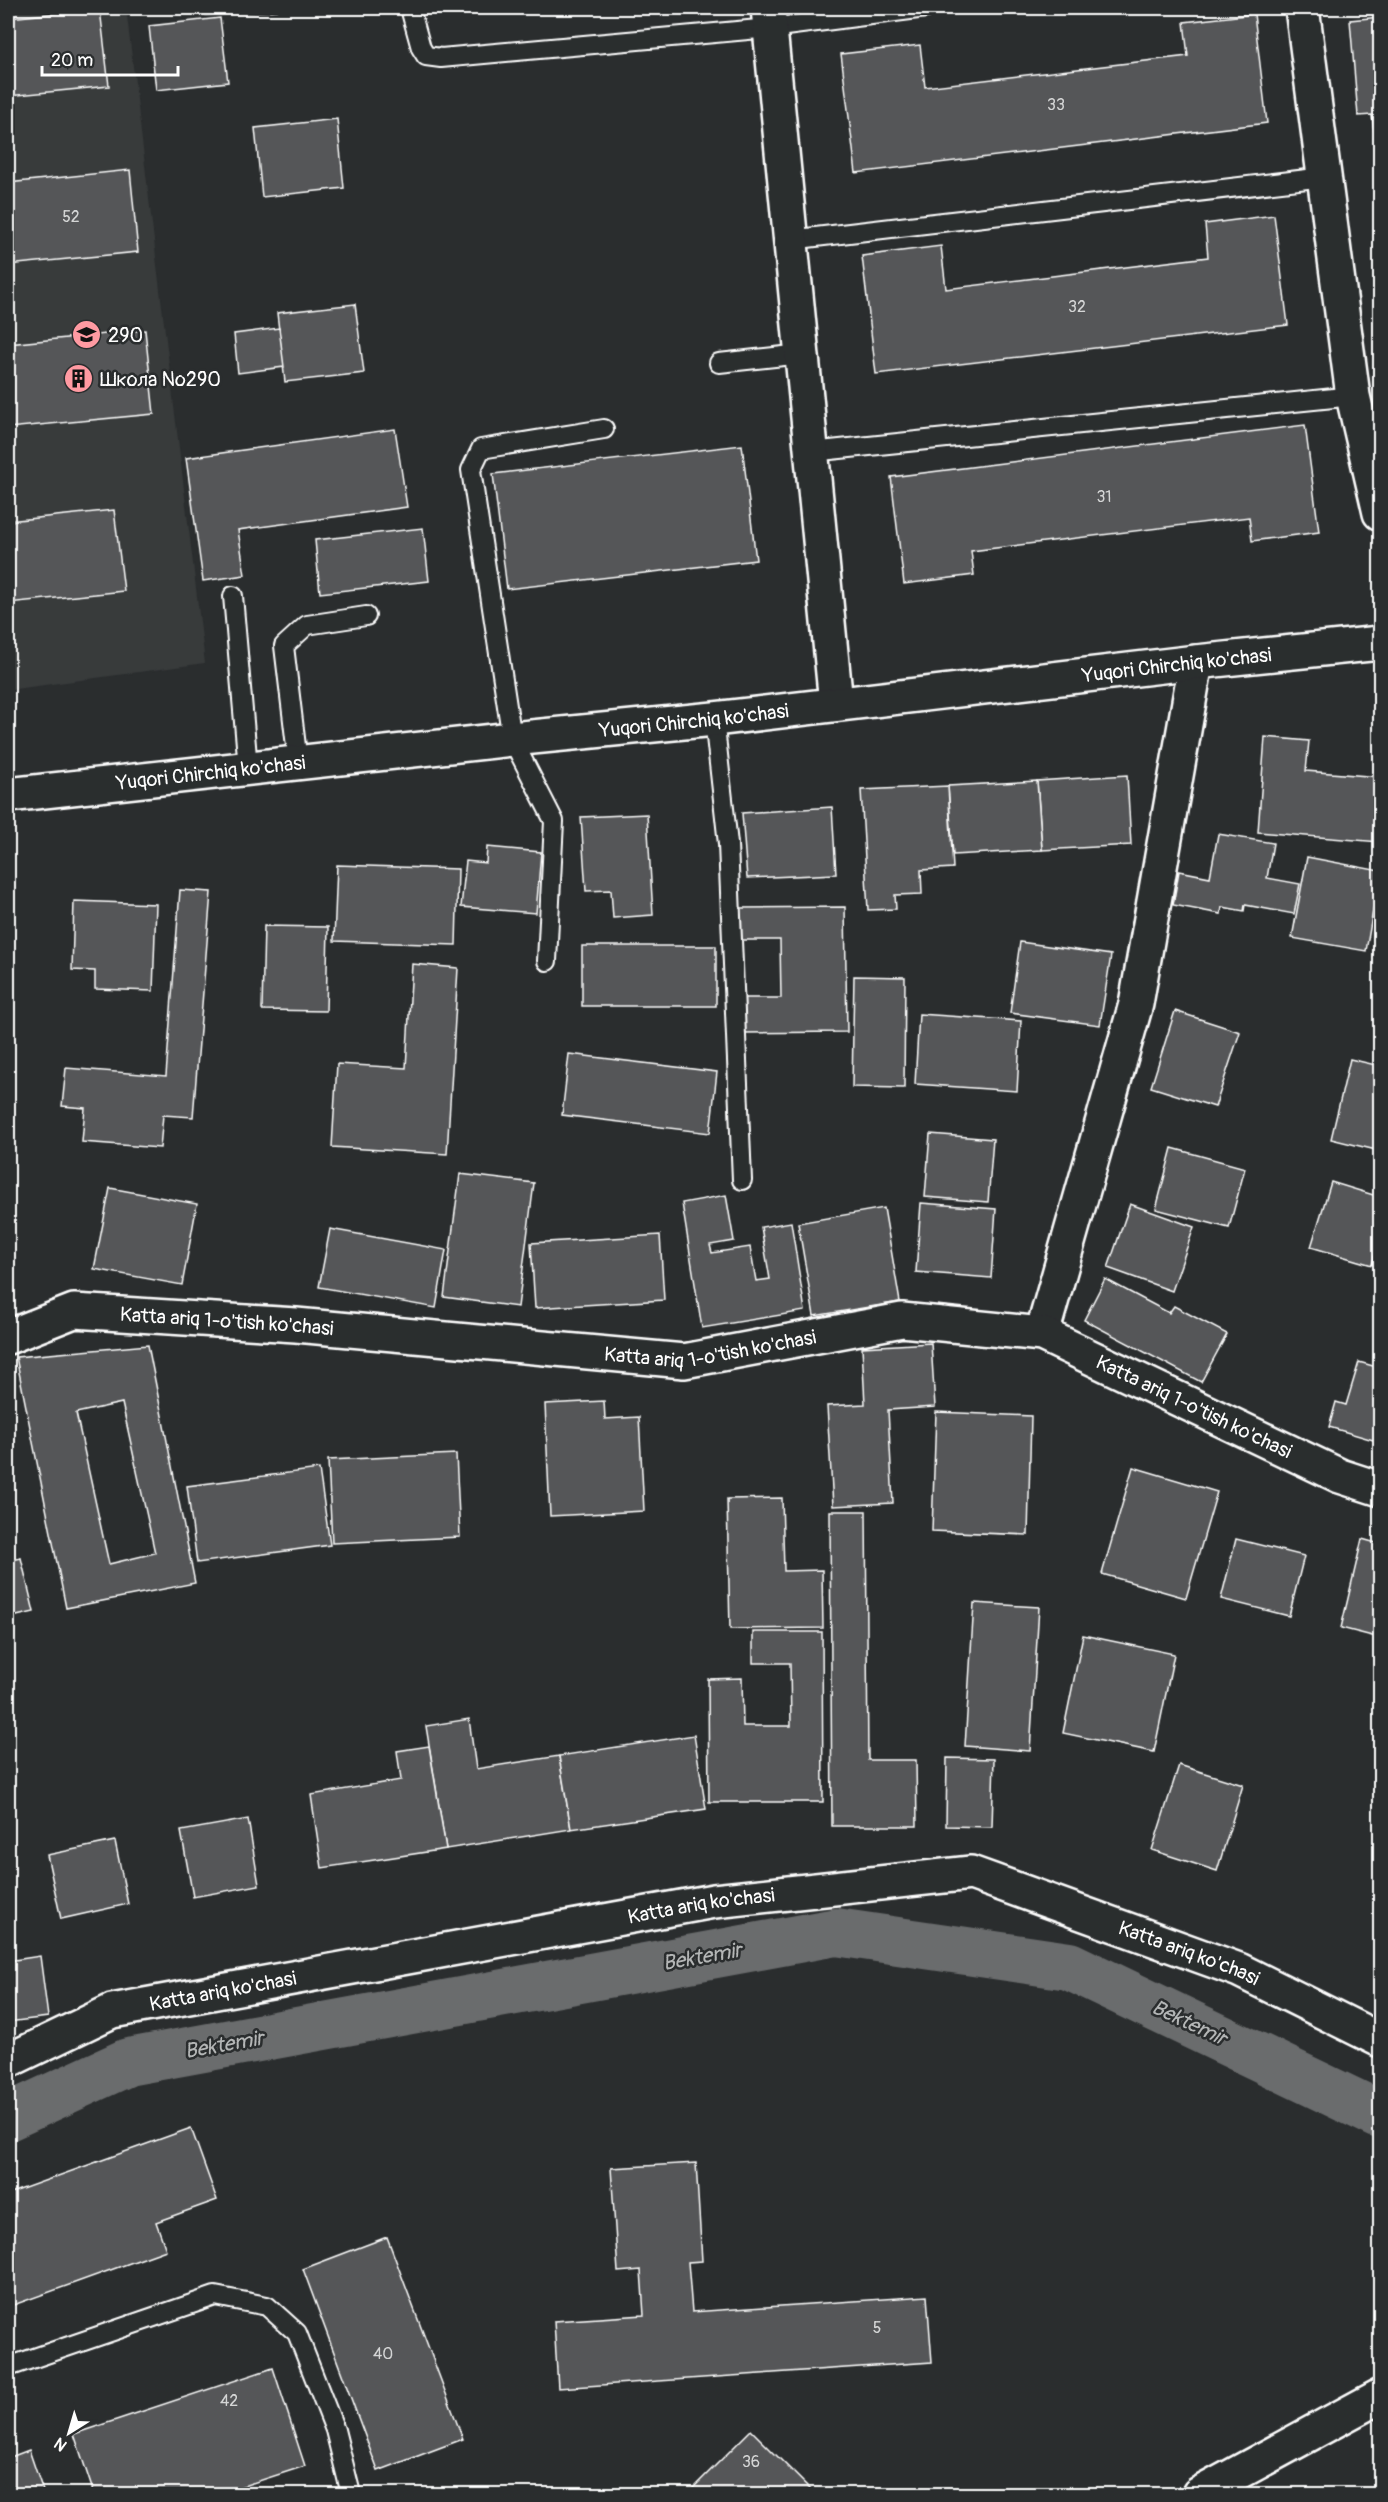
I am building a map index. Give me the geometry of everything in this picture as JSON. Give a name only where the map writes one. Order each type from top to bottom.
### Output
[{"type":"street","points":[[1302,8],[1353,396],[1380,513]]},
{"type":"street","points":[[769,18],[836,704]]},
{"type":"street","name":"Yuqori Chirchiq ko'chasi","points":[[8,795],[714,719],[1196,662],[1380,643]]},
{"type":"street","points":[[1042,1334],[1136,1004],[1196,662]]},
{"type":"street","name":"Katta ariq 1-o'tish ko'chasi","points":[[8,1337],[74,1311],[296,1325],[684,1361],[902,1320],[1042,1334],[1340,1476],[1380,1489]]},
{"type":"street","name":"Katta ariq ko'chasi","points":[[8,2061],[112,2010],[714,1901],[971,1873],[1239,1970],[1380,2040]]},
{"type":"street","points":[[1199,2494],[1380,2396]]},
{"type":"lane","points":[[410,8],[426,56],[441,58],[769,18],[926,8]]},
{"type":"lane","points":[[790,240],[1324,177]]},
{"type":"lane","points":[[719,363],[802,354]]},
{"type":"lane","points":[[811,452],[1353,396]]},
{"type":"lane","points":[[547,961],[554,821],[512,739],[471,470],[481,449],[604,429]]},
{"type":"lane","points":[[233,596],[248,768]]},
{"type":"lane","points":[[298,763],[284,646],[307,625],[366,616]]},
{"type":"lane","points":[[714,719],[728,844],[742,1180]]},
{"type":"lane","points":[[8,2367],[215,2296],[267,2306],[297,2333],[335,2430],[351,2494]]},
{"type":"shaded area","name":"290","points":[[8,8],[126,8],[205,663],[8,690]]},
{"type":"building","points":[[206,8],[276,8],[277,10],[206,15]]},
{"type":"building","points":[[100,9],[109,86],[8,96],[8,18]]},
{"type":"building","points":[[1254,14],[1267,123],[856,173],[841,54],[920,45],[925,87],[1188,56],[1184,22]]},
{"type":"building","points":[[1380,17],[1380,130],[1374,131],[1372,115],[1358,116],[1350,20]]},
{"type":"building","points":[[220,18],[228,82],[156,90],[149,26]]},
{"type":"building","points":[[337,119],[344,188],[262,197],[255,128]]},
{"type":"building","points":[[130,170],[138,252],[8,265],[8,183]]},
{"type":"building","points":[[1274,215],[1288,325],[876,374],[862,256],[941,246],[946,289],[1208,257],[1205,224]]},
{"type":"building","points":[[355,304],[364,373],[285,382],[277,313]]},
{"type":"building","points":[[279,328],[284,367],[238,373],[234,334]]},
{"type":"building","name":"Школа №290","points":[[145,330],[154,414],[8,428],[8,344]]},
{"type":"building","points":[[1305,425],[1319,532],[1252,541],[1249,517],[971,551],[974,575],[904,584],[891,477]]},
{"type":"building","points":[[395,429],[407,507],[238,530],[245,575],[203,581],[186,458]]},
{"type":"building","points":[[742,445],[756,560],[507,589],[493,474]]},
{"type":"building","points":[[114,510],[124,591],[8,603],[8,521]]},
{"type":"building","points":[[423,528],[429,581],[320,593],[315,540]]},
{"type":"building","points":[[1265,737],[1309,741],[1306,771],[1380,777],[1380,842],[1258,832]]},
{"type":"building","points":[[1127,775],[1131,845],[1042,850],[1037,781]]},
{"type":"building","points":[[1037,781],[1042,850],[953,855],[948,786]]},
{"type":"building","points":[[948,786],[953,868],[921,870],[922,894],[895,895],[896,909],[868,910],[861,790]]},
{"type":"building","points":[[832,807],[836,874],[747,878],[742,813]]},
{"type":"building","points":[[647,814],[653,915],[613,918],[611,890],[586,891],[581,817]]},
{"type":"building","points":[[1218,834],[1273,843],[1267,878],[1300,884],[1294,914],[1245,905],[1244,911],[1222,907],[1221,914],[1173,905],[1179,871],[1210,877]]},
{"type":"building","points":[[487,847],[541,852],[536,913],[461,907],[466,861],[486,863]]},
{"type":"building","points":[[1307,857],[1380,871],[1366,951],[1292,938]]},
{"type":"building","points":[[337,865],[458,869],[456,945],[334,941]]},
{"type":"building","points":[[180,890],[211,892],[193,1117],[163,1115],[160,1148],[82,1142],[85,1108],[62,1106],[66,1068],[166,1076]]},
{"type":"building","points":[[74,901],[156,904],[153,991],[95,989],[95,971],[72,970]]},
{"type":"building","points":[[845,907],[847,1032],[741,1033],[740,998],[781,998],[780,940],[739,940],[739,908]]},
{"type":"building","points":[[264,926],[328,927],[326,1011],[262,1010]]},
{"type":"building","points":[[1020,942],[1111,955],[1100,1025],[1010,1013]]},
{"type":"building","points":[[582,946],[716,946],[716,1006],[582,1006]]},
{"type":"building","points":[[412,964],[458,968],[447,1154],[332,1147],[337,1064],[406,1068]]},
{"type":"building","points":[[854,976],[905,977],[904,1088],[852,1087]]},
{"type":"building","points":[[1175,1011],[1240,1032],[1215,1107],[1151,1087]]},
{"type":"building","points":[[919,1014],[1021,1021],[1017,1091],[915,1084]]},
{"type":"building","points":[[569,1054],[717,1072],[710,1133],[562,1115]]},
{"type":"building","points":[[1350,1059],[1380,1066],[1380,1151],[1331,1139]]},
{"type":"building","points":[[930,1134],[993,1139],[988,1202],[925,1197]]},
{"type":"building","points":[[1172,1148],[1245,1168],[1229,1228],[1156,1209]]},
{"type":"building","points":[[460,1174],[534,1183],[518,1307],[444,1297]]},
{"type":"building","points":[[1331,1182],[1380,1197],[1380,1235],[1372,1265],[1311,1247]]},
{"type":"building","points":[[110,1188],[197,1204],[182,1285],[94,1269]]},
{"type":"building","points":[[726,1195],[734,1241],[710,1245],[712,1253],[750,1247],[756,1281],[770,1279],[761,1227],[791,1222],[805,1311],[702,1328],[682,1203]]},
{"type":"building","points":[[921,1203],[996,1209],[991,1278],[916,1272]]},
{"type":"building","points":[[1130,1204],[1194,1227],[1172,1291],[1108,1268]]},
{"type":"building","points":[[884,1208],[900,1302],[814,1316],[798,1223]]},
{"type":"building","points":[[330,1229],[446,1250],[436,1308],[319,1287]]},
{"type":"building","points":[[660,1235],[664,1300],[535,1308],[531,1243]]},
{"type":"building","points":[[1105,1279],[1169,1313],[1174,1306],[1227,1334],[1201,1382],[1084,1320]]},
{"type":"building","points":[[931,1343],[935,1407],[888,1410],[893,1503],[833,1506],[827,1406],[865,1404],[862,1347]]},
{"type":"building","points":[[148,1345],[195,1583],[66,1608],[16,1357]],"holes":[[[122,1403],[155,1553],[109,1564],[76,1413]]]},
{"type":"building","points":[[1359,1362],[1380,1368],[1380,1442],[1329,1427],[1336,1402],[1346,1405]]},
{"type":"building","points":[[604,1401],[605,1419],[639,1417],[644,1511],[550,1516],[545,1404]]},
{"type":"building","points":[[936,1412],[1031,1416],[1028,1535],[932,1531]]},
{"type":"building","points":[[456,1454],[460,1537],[332,1543],[328,1460]]},
{"type":"building","points":[[1133,1467],[1217,1492],[1186,1598],[1102,1574]]},
{"type":"building","points":[[319,1469],[330,1545],[197,1563],[187,1486]]},
{"type":"building","points":[[782,1498],[784,1571],[822,1570],[823,1628],[730,1629],[727,1499]]},
{"type":"building","points":[[830,1511],[866,1511],[868,1760],[916,1760],[917,1826],[832,1826]]},
{"type":"building","points":[[1236,1539],[1304,1556],[1289,1616],[1221,1599]]},
{"type":"building","points":[[1362,1539],[1380,1544],[1380,1638],[1341,1628]]},
{"type":"building","points":[[21,1558],[34,1612],[8,1618],[8,1561]]},
{"type":"building","points":[[974,1603],[1039,1607],[1030,1751],[965,1746]]},
{"type":"building","points":[[753,1632],[822,1632],[823,1802],[709,1802],[708,1679],[742,1678],[743,1726],[791,1726],[790,1663],[753,1663]]},
{"type":"building","points":[[1083,1635],[1174,1654],[1154,1752],[1063,1733]]},
{"type":"building","points":[[469,1719],[476,1769],[559,1756],[571,1829],[446,1849],[426,1726]]},
{"type":"building","points":[[694,1735],[706,1809],[571,1829],[559,1756]]},
{"type":"building","points":[[429,1746],[446,1849],[322,1868],[311,1795],[401,1780],[397,1751]]},
{"type":"building","points":[[947,1758],[994,1759],[992,1827],[946,1826]]},
{"type":"building","points":[[1179,1765],[1243,1785],[1217,1871],[1152,1850]]},
{"type":"building","points":[[248,1819],[259,1885],[193,1897],[181,1831]]},
{"type":"building","points":[[115,1841],[128,1904],[61,1919],[47,1855]]},
{"type":"building","points":[[40,1956],[48,2017],[8,2022],[8,1961]]},
{"type":"building","points":[[191,2128],[217,2200],[156,2222],[166,2250],[8,2307],[8,2194]]},
{"type":"building","points":[[696,2163],[702,2261],[688,2262],[692,2312],[927,2296],[932,2362],[558,2388],[554,2321],[644,2315],[641,2270],[618,2272],[611,2168]]},
{"type":"building","points":[[387,2237],[463,2439],[378,2471],[303,2269]]},
{"type":"building","points":[[273,2368],[305,2466],[218,2494],[94,2494],[74,2434]]},
{"type":"building","points":[[751,2430],[815,2494],[687,2494]]},
{"type":"building","points":[[29,2450],[44,2494],[8,2494],[8,2458]]},
{"type":"waterway","name":"Bektemir","points":[[8,2117],[128,2062],[836,1932],[1069,1966],[1380,2115]]},
{"type":"place","name":"290","points":[[87,335]]},
{"type":"place","name":"Школа №290","points":[[79,379]]}]
